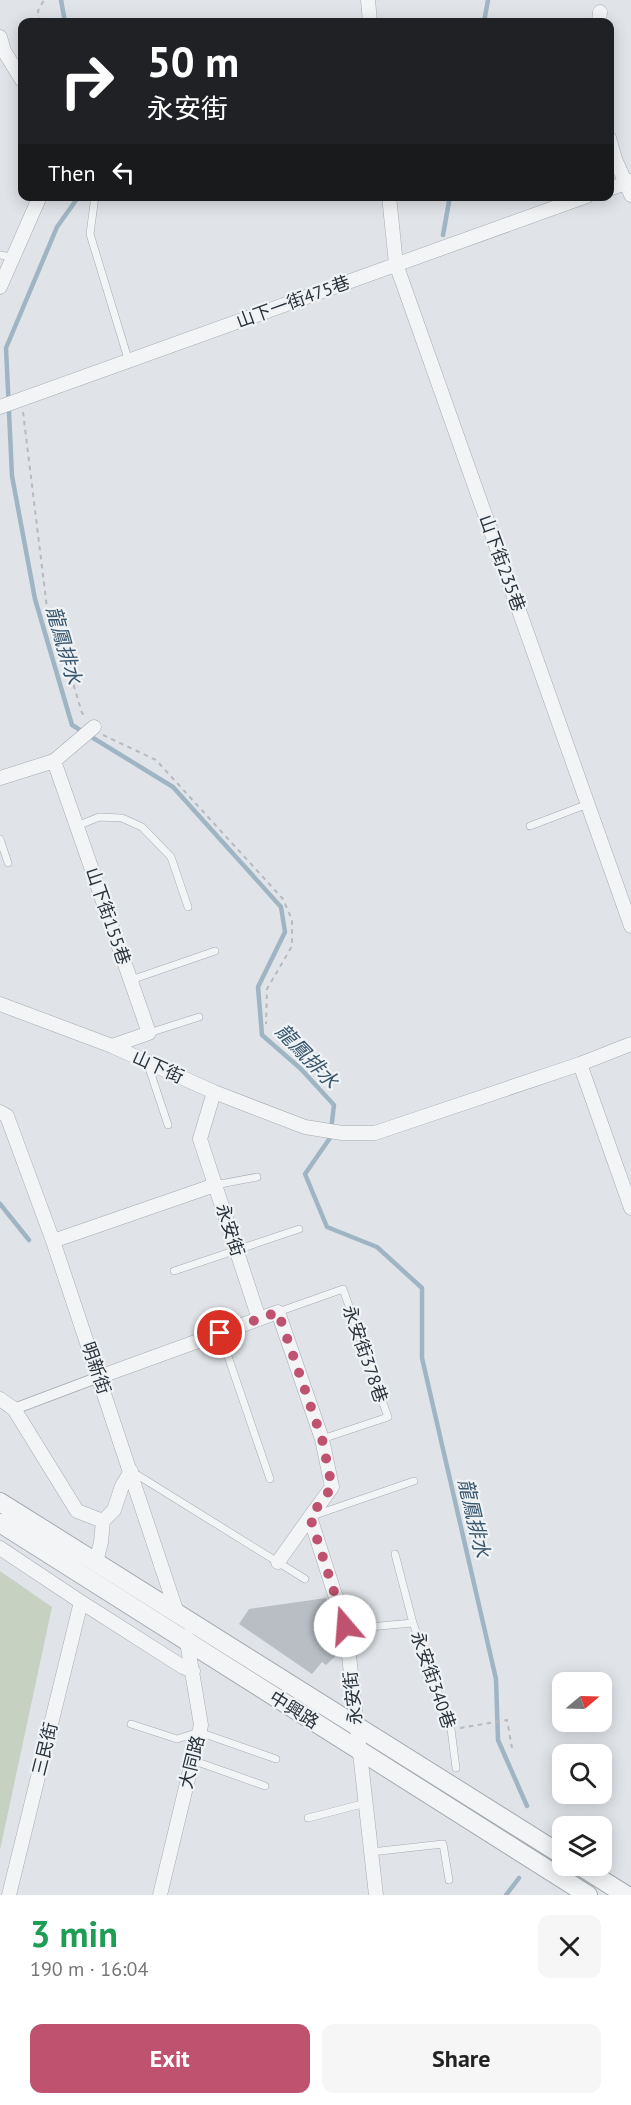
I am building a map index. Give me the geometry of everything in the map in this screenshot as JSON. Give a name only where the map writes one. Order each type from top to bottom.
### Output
[{"type":"street","points":[[368,0],[370,18]]},
{"type":"street","points":[[0,37],[4,51],[18,74]]},
{"type":"street","points":[[614,150],[629,187],[614,188]]},
{"type":"street","points":[[0,286],[6,256],[37,201]]},
{"type":"street","name":"山下街235巷","points":[[389,201],[396,264],[631,926]]},
{"type":"street","name":"山下一街475巷","points":[[0,407],[573,201]]},
{"type":"street","points":[[0,778],[54,761],[92,728]]},
{"type":"street","name":"山下街155巷","points":[[54,761],[149,1033]]},
{"type":"street","name":"山下街","points":[[0,1004],[112,1047],[214,1092],[316,1130],[342,1133],[375,1133],[580,1064]]},
{"type":"street","points":[[112,1047],[149,1033]]},
{"type":"street","points":[[631,1044],[580,1064],[631,1208]]},
{"type":"street","name":"永安街","points":[[214,1092],[200,1139],[259,1318]]},
{"type":"street","name":"明新街","points":[[0,1112],[7,1116],[53,1241],[183,1628]]},
{"type":"street","points":[[53,1241],[215,1185]]},
{"type":"street","points":[[14,1409],[278,1312],[322,1439],[332,1487],[278,1562]]},
{"type":"street","points":[[0,1399],[14,1409],[77,1510],[103,1521]]},
{"type":"street","points":[[96,1562],[103,1521],[114,1510],[122,1486],[131,1471]]},
{"type":"street","name":"中興路","points":[[0,1502],[96,1562],[183,1628],[361,1751],[588,1895]]},
{"type":"street","name":"永安街","points":[[310,1517],[346,1629],[376,1895]]},
{"type":"street","name":"中興路","points":[[0,1523],[356,1724],[552,1849]]},
{"type":"street","points":[[0,1548],[81,1602],[183,1667],[193,1671]]},
{"type":"street","name":"三民街","points":[[9,1895],[81,1602]]},
{"type":"street","name":"大同路","points":[[159,1895],[201,1725],[193,1671],[183,1628]]},
{"type":"street","points":[[596,1876],[626,1895]]},
{"type":"lane","points":[[94,201],[90,234],[129,362]]},
{"type":"lane","points":[[530,826],[588,804]]},
{"type":"lane","points":[[76,826],[99,817],[122,818],[142,827],[163,846],[171,857],[188,907]]},
{"type":"lane","points":[[0,839],[8,863]]},
{"type":"lane","points":[[131,981],[215,951]]},
{"type":"lane","points":[[149,1033],[199,1017]]},
{"type":"lane","points":[[147,1062],[168,1125]]},
{"type":"lane","points":[[215,1185],[257,1177]]},
{"type":"lane","points":[[174,1271],[299,1229]]},
{"type":"lane","name":"永安街378巷","points":[[278,1312],[343,1289],[388,1417],[322,1439]]},
{"type":"lane","points":[[220,1333],[270,1479]]},
{"type":"lane","points":[[131,1471],[305,1579]]},
{"type":"lane","points":[[310,1517],[414,1481]]},
{"type":"lane","points":[[395,1554],[413,1623]]},
{"type":"lane","name":"永安街340巷","points":[[346,1629],[413,1623],[451,1729],[456,1768]]},
{"type":"lane","points":[[131,1724],[177,1739],[199,1732],[276,1759]]},
{"type":"lane","points":[[192,1760],[265,1786]]},
{"type":"lane","points":[[308,1818],[366,1803]]},
{"type":"lane","points":[[372,1852],[443,1844],[449,1880]]},
{"type":"path","points":[[39,18],[38,12],[44,0]]},
{"type":"path","points":[[18,402],[46,608],[61,644],[82,713],[92,728],[156,760],[283,899],[292,920],[292,946],[267,990],[266,1024]]},
{"type":"path","points":[[451,1729],[507,1720],[512,1748]]},
{"type":"green space","points":[[0,1571],[52,1607],[0,1850]]},
{"type":"building","points":[[326,1598],[337,1631],[340,1652],[326,1665],[322,1662],[312,1674],[239,1624],[249,1609]]},
{"type":"waterway","name":"龍鳳排水","points":[[61,0],[64,18]]},
{"type":"waterway","points":[[485,18],[488,0]]},
{"type":"waterway","name":"龍鳳排水","points":[[75,201],[57,227],[6,348],[12,476],[35,599],[72,725],[173,787],[281,907],[285,932],[258,987],[262,1035],[301,1069],[334,1105],[330,1138],[305,1174],[327,1227],[377,1247],[422,1288],[422,1358],[496,1679],[498,1740],[527,1806]]},
{"type":"waterway","points":[[443,235],[449,201]]},
{"type":"waterway","points":[[0,1204],[29,1240]]},
{"type":"waterway","name":"龍鳳排水","points":[[506,1895],[519,1878]]},
{"type":"route","points":[[220,1333],[278,1312],[322,1439],[332,1487],[310,1517],[345,1626]]}]
